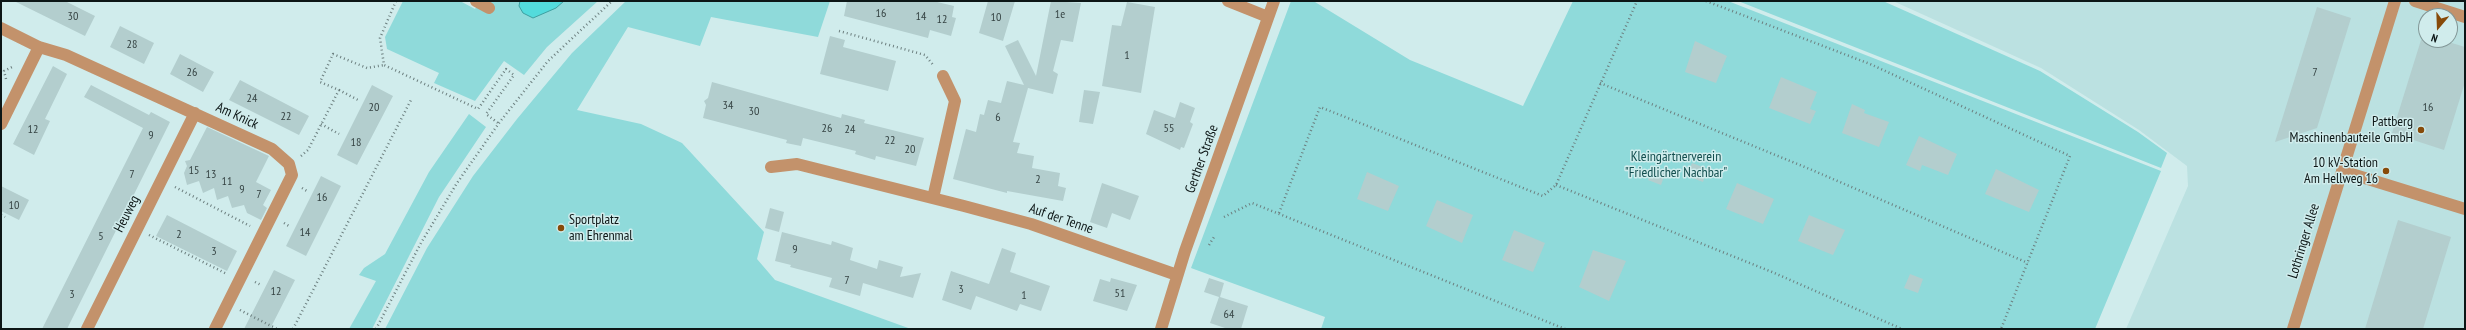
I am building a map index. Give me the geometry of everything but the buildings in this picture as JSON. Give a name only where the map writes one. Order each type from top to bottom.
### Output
[{"type":"street","points":[[476,1],[489,8]]},
{"type":"street","points":[[1228,1],[1268,17]]},
{"type":"street","name":"Gerther Straße","points":[[1161,329],[1177,275],[1274,1]]},
{"type":"street","name":"Lothringer Allee","points":[[2292,329],[2395,1]]},
{"type":"street","points":[[2415,1],[2465,17]]},
{"type":"street","name":"Am Knick","points":[[1,28],[39,47],[66,55],[272,149],[290,164]]},
{"type":"street","points":[[1,124],[39,47]]},
{"type":"street","points":[[933,198],[955,101],[943,76]]},
{"type":"street","name":"Heuweg","points":[[87,329],[136,228],[195,114]]},
{"type":"street","points":[[215,329],[292,175],[290,164]]},
{"type":"street","name":"Auf der Tenne","points":[[771,168],[797,164],[933,198],[1031,224],[1177,275]]},
{"type":"street","points":[[2342,171],[2465,209]]},
{"type":"path","points":[[384,65],[380,38],[396,1]]},
{"type":"path","points":[[376,329],[421,243],[457,183],[499,123],[548,61],[612,1]]},
{"type":"path","points":[[1279,213],[1320,107],[1543,196],[1556,185],[1637,1]]},
{"type":"path","points":[[1706,1],[1870,64],[2070,156],[2001,329]]},
{"type":"path","points":[[839,31],[925,55],[943,76]]},
{"type":"path","points":[[360,101],[320,82],[333,54],[368,68],[384,65],[478,109],[506,69],[514,75],[486,114],[499,123]]},
{"type":"path","points":[[1600,83],[1812,170],[2028,263]]},
{"type":"path","points":[[290,164],[308,150],[338,90]]},
{"type":"path","points":[[293,329],[411,100]]},
{"type":"path","points":[[321,124],[339,134]]},
{"type":"path","points":[[161,180],[263,233]]},
{"type":"path","points":[[1556,185],[1772,272],[1902,329]]},
{"type":"path","points":[[1224,217],[1252,204],[1279,213],[1565,329]]},
{"type":"path","points":[[1,215],[6,217]]},
{"type":"path","points":[[136,228],[239,281]]},
{"type":"path","points":[[1209,245],[1214,237]]},
{"type":"path","points":[[228,304],[276,329]]},
{"type":"shaded area","points":[[520,1],[564,1],[556,8],[533,18],[523,13],[519,6]]},
{"type":"shaded area","points":[[1893,1],[2465,1],[2465,329],[2126,329],[2188,186],[2187,166],[2139,130],[2041,68]]},
{"type":"green space","points":[[403,1],[460,1],[475,9],[480,1],[598,1],[547,47],[524,75],[504,61],[475,101],[434,83],[439,73],[387,49],[385,37]]},
{"type":"green space","points":[[626,1],[830,1],[818,37],[711,17],[700,46],[628,27],[577,110],[641,124],[682,143],[764,232],[757,259],[775,280],[911,329],[385,329],[427,248],[473,176],[517,119],[572,53]]},
{"type":"green space","name":"Kleingärtnerverein \"Friedlicher Nachbar\"","points":[[1291,1],[1315,2],[1410,60],[1523,106],[1573,1],[1728,1],[2161,171],[2095,329],[1321,329],[1325,317],[1191,268]]},
{"type":"green space","points":[[1738,1],[1883,1],[2040,71],[2138,132],[2167,153],[2161,168]]},
{"type":"green space","points":[[469,114],[486,127],[439,197],[372,329],[349,329],[376,281],[359,275],[364,268],[385,254],[429,172]]},
{"type":"place","name":"Pattberg Maschinenbauteile GmbH","points":[[2421,130]]},
{"type":"place","name":"10 kV-Station Am Hellweg 16","points":[[2386,171]]},
{"type":"place","name":"Sportplatz am Ehrenmal","points":[[561,228]]}]
